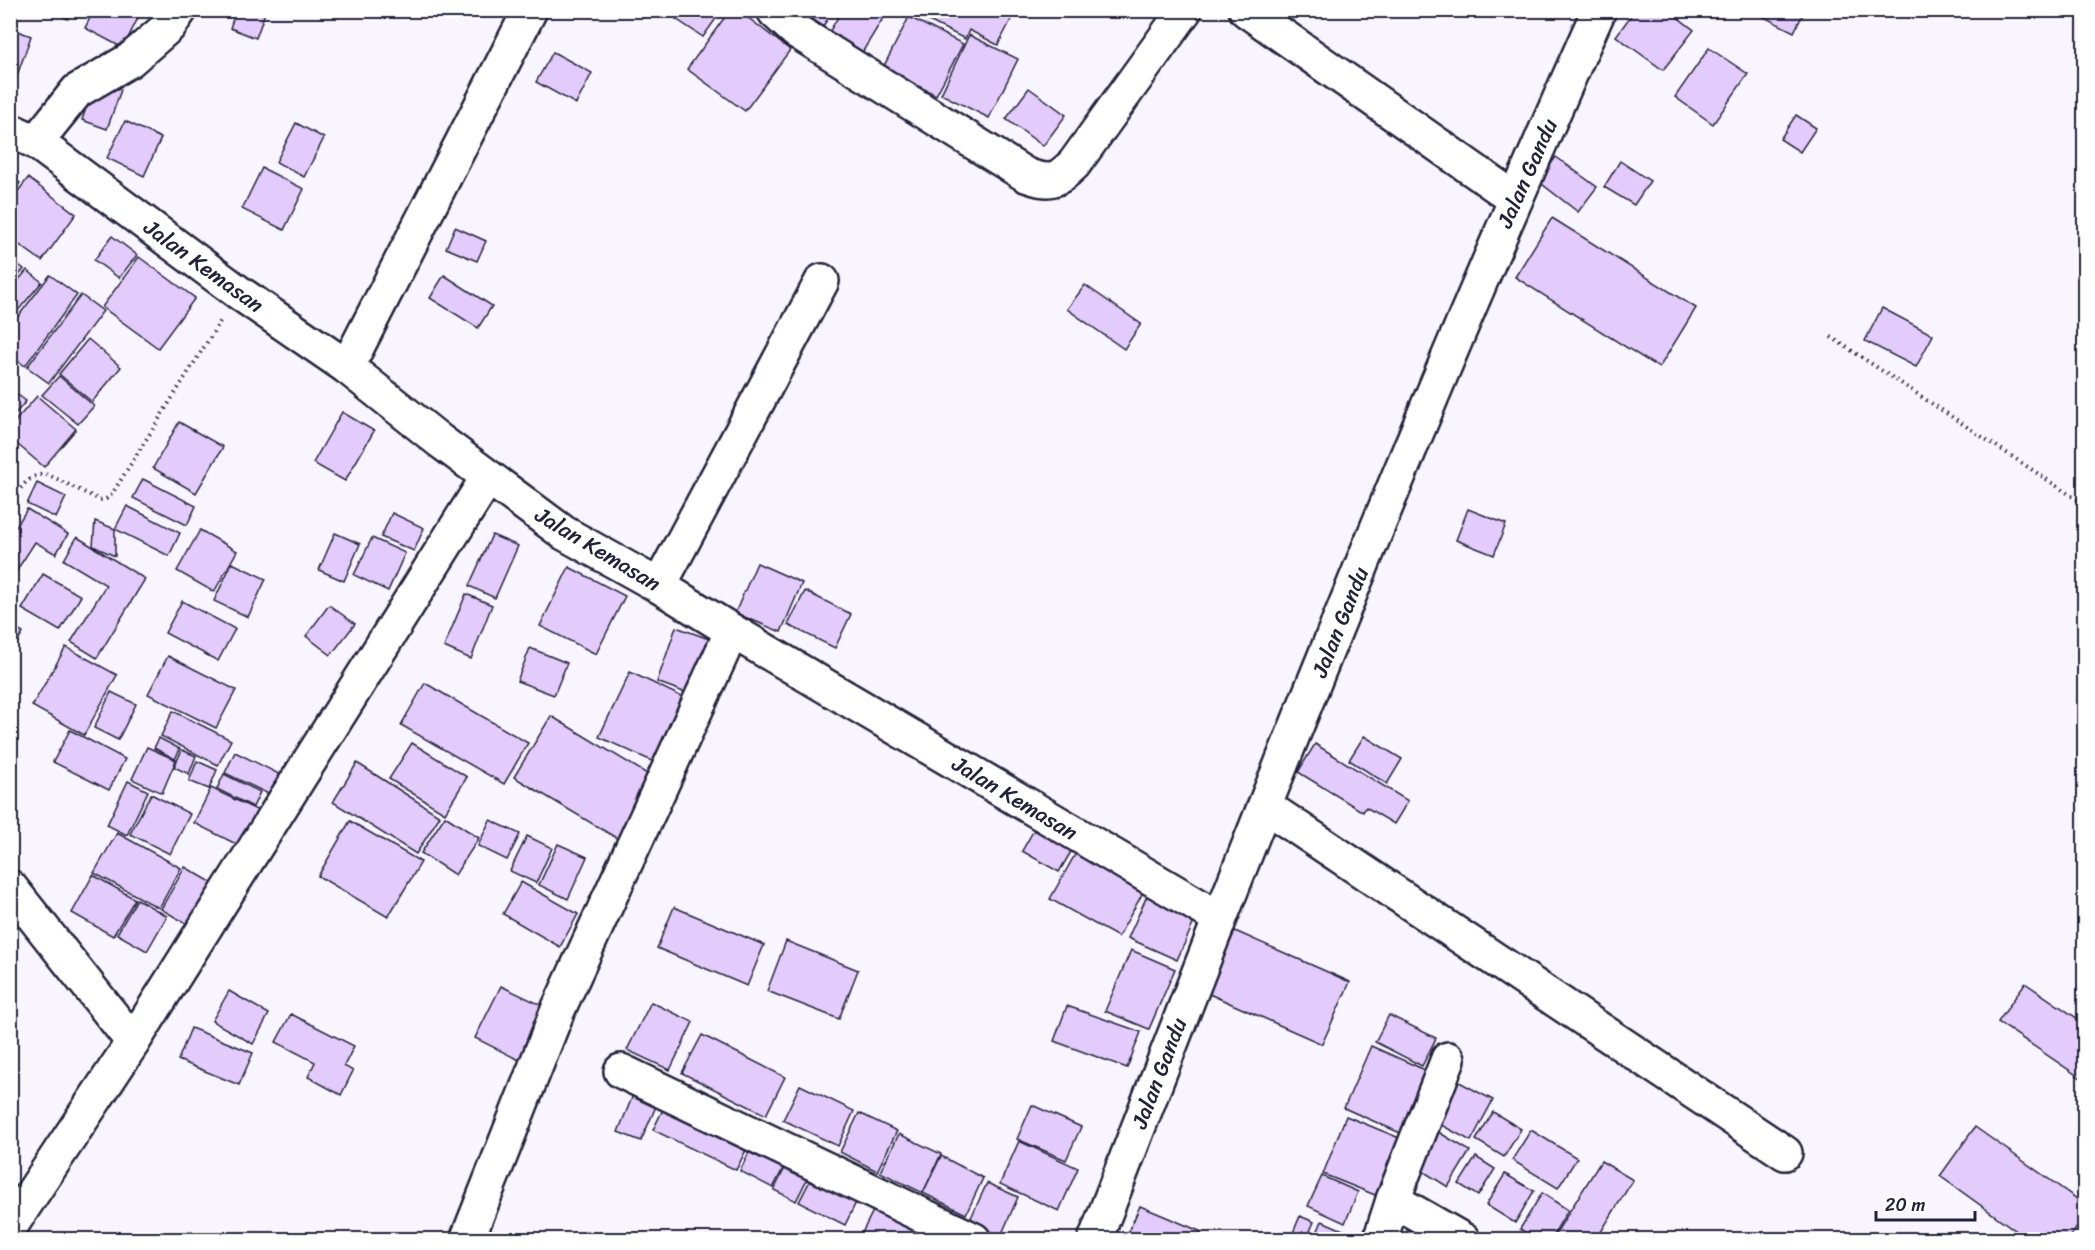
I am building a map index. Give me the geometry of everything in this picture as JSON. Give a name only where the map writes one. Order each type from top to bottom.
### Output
[{"type":"street","points":[[23,136],[77,91],[130,60],[169,26],[180,10]]},
{"type":"street","points":[[347,367],[530,10]]},
{"type":"street","points":[[775,11],[796,31],[1026,176],[1050,180],[1060,178],[1074,164],[1185,10]]},
{"type":"street","points":[[1246,10],[1515,199]]},
{"type":"street","name":"Jalan Gandu","points":[[1095,1239],[1219,918],[1515,199],[1599,10]]},
{"type":"street","name":"Jalan Kemasan","points":[[23,136],[238,292],[347,367],[564,533],[659,586],[1219,918]]},
{"type":"street","points":[[659,586],[822,281]]},
{"type":"street","points":[[10,1227],[133,1042],[488,477]]},
{"type":"street","points":[[466,1239],[558,1010],[732,631]]},
{"type":"street","points":[[1265,806],[1785,1153]]},
{"type":"street","points":[[10,887],[133,1042]]},
{"type":"street","points":[[1380,1239],[1448,1059]]},
{"type":"street","points":[[621,1071],[974,1239]]},
{"type":"street","points":[[1393,1200],[1463,1239]]},
{"type":"path","points":[[10,503],[26,481],[40,474],[49,475],[100,500],[112,494],[238,292]]},
{"type":"path","points":[[1831,338],[2085,504]]},
{"type":"building","points":[[49,10],[72,10],[68,19]]},
{"type":"building","points":[[94,10],[142,10],[123,48],[85,28]]},
{"type":"building","points":[[236,10],[266,10],[256,38],[230,28]]},
{"type":"building","points":[[681,10],[716,10],[720,13],[703,37],[676,19]]},
{"type":"building","points":[[730,10],[738,10],[790,50],[745,111],[687,69]]},
{"type":"building","points":[[805,10],[834,10],[823,26],[804,13]]},
{"type":"building","points":[[842,10],[878,10],[885,15],[860,56],[827,36]]},
{"type":"building","points":[[916,10],[1016,10],[998,45],[969,30],[965,39],[915,14]]},
{"type":"building","points":[[1635,10],[1668,10],[1694,30],[1663,70],[1616,36]]},
{"type":"building","points":[[1750,10],[1805,10],[1794,32]]},
{"type":"building","points":[[909,17],[963,44],[936,95],[883,68]]},
{"type":"building","points":[[10,28],[31,36],[12,90],[10,89]]},
{"type":"building","points":[[969,35],[1018,59],[989,118],[941,94]]},
{"type":"building","points":[[1709,48],[1748,74],[1713,124],[1675,97]]},
{"type":"building","points":[[553,52],[592,73],[576,104],[536,82]]},
{"type":"building","points":[[95,81],[121,90],[107,129],[82,120]]},
{"type":"building","points":[[1029,88],[1066,115],[1043,146],[1006,119]]},
{"type":"building","points":[[1796,115],[1816,128],[1800,152],[1780,139]]},
{"type":"building","points":[[125,121],[161,138],[144,176],[107,158]]},
{"type":"building","points":[[296,123],[324,138],[304,177],[276,162]]},
{"type":"building","points":[[1556,157],[1597,187],[1578,212],[1538,181]]},
{"type":"building","points":[[1620,161],[1650,181],[1634,205],[1604,187]]},
{"type":"building","points":[[262,168],[304,189],[284,230],[242,209]]},
{"type":"building","points":[[10,176],[20,183],[10,196]]},
{"type":"building","points":[[28,178],[76,214],[42,261],[10,238],[10,202]]},
{"type":"building","points":[[1552,218],[1696,308],[1659,368],[1515,277]]},
{"type":"building","points":[[455,227],[486,241],[477,261],[446,248]]},
{"type":"building","points":[[112,236],[137,255],[119,278],[94,260]]},
{"type":"building","points":[[139,257],[195,298],[158,348],[102,307]]},
{"type":"building","points":[[10,258],[24,269],[10,286]]},
{"type":"building","points":[[27,270],[42,282],[10,320],[10,290]]},
{"type":"building","points":[[50,275],[77,295],[25,366],[10,355],[10,327]]},
{"type":"building","points":[[444,275],[492,306],[478,328],[430,298]]},
{"type":"building","points":[[1085,285],[1141,324],[1124,349],[1067,309]]},
{"type":"building","points":[[81,295],[103,311],[49,383],[27,367]]},
{"type":"building","points":[[1882,308],[1933,335],[1916,367],[1865,341]]},
{"type":"building","points":[[88,339],[121,367],[92,402],[59,374]]},
{"type":"building","points":[[59,376],[94,406],[78,424],[42,395]]},
{"type":"building","points":[[10,389],[26,401],[10,420]]},
{"type":"building","points":[[37,396],[76,429],[44,467],[10,438],[10,427]]},
{"type":"building","points":[[342,412],[374,431],[345,481],[313,463]]},
{"type":"building","points":[[179,422],[223,447],[196,493],[153,468]]},
{"type":"building","points":[[143,479],[196,506],[187,525],[133,498]]},
{"type":"building","points":[[37,483],[66,497],[56,518],[27,504]]},
{"type":"building","points":[[127,506],[180,533],[169,556],[115,529]]},
{"type":"building","points":[[27,509],[68,534],[56,554],[35,542],[10,581],[10,536]]},
{"type":"building","points":[[1468,509],[1506,524],[1494,555],[1456,540]]},
{"type":"building","points":[[392,513],[424,528],[414,551],[381,537]]},
{"type":"building","points":[[95,521],[115,529],[115,556],[93,546]]},
{"type":"building","points":[[200,530],[237,551],[214,592],[177,571]]},
{"type":"building","points":[[335,533],[360,544],[344,581],[319,570]]},
{"type":"building","points":[[492,535],[518,546],[495,598],[469,586]]},
{"type":"building","points":[[77,537],[145,579],[97,658],[71,642],[106,585],[64,560]]},
{"type":"building","points":[[372,538],[405,553],[388,591],[354,575]]},
{"type":"building","points":[[232,563],[266,579],[248,617],[214,601]]},
{"type":"building","points":[[757,563],[802,583],[781,632],[735,613]]},
{"type":"building","points":[[569,567],[625,596],[596,654],[540,626]]},
{"type":"building","points":[[43,574],[81,596],[60,631],[22,609]]},
{"type":"building","points":[[805,591],[851,614],[835,648],[788,625]]},
{"type":"building","points":[[466,594],[492,605],[471,659],[444,647]]},
{"type":"building","points":[[182,601],[235,629],[218,661],[165,633]]},
{"type":"building","points":[[329,605],[355,624],[331,655],[306,636]]},
{"type":"building","points":[[10,626],[23,633],[10,655]]},
{"type":"building","points":[[676,627],[709,639],[689,694],[657,682]]},
{"type":"building","points":[[66,647],[117,675],[84,735],[32,706]]},
{"type":"building","points":[[530,648],[567,663],[554,695],[517,681]]},
{"type":"building","points":[[168,656],[236,690],[216,728],[148,694]]},
{"type":"building","points":[[630,672],[695,703],[665,767],[599,737]]},
{"type":"building","points":[[425,683],[528,743],[504,784],[401,725]]},
{"type":"building","points":[[111,692],[136,704],[118,740],[94,728]]},
{"type":"building","points":[[173,711],[231,740],[218,765],[161,736]]},
{"type":"building","points":[[551,716],[659,781],[623,842],[514,777]]},
{"type":"building","points":[[70,730],[125,759],[109,790],[53,762]]},
{"type":"building","points":[[1364,736],[1402,759],[1387,784],[1349,760]]},
{"type":"building","points":[[159,738],[180,749],[175,759],[154,748]]},
{"type":"building","points":[[412,743],[467,777],[445,813],[389,779]]},
{"type":"building","points":[[1315,744],[1408,801],[1394,824],[1366,807],[1363,812],[1298,772]]},
{"type":"building","points":[[147,747],[176,760],[162,793],[132,779]]},
{"type":"building","points":[[182,750],[196,756],[189,774],[174,767]]},
{"type":"building","points":[[235,752],[287,778],[277,798],[225,773]]},
{"type":"building","points":[[197,761],[217,770],[209,789],[189,781]]},
{"type":"building","points":[[357,763],[440,816],[416,854],[333,802]]},
{"type":"building","points":[[224,774],[260,792],[253,807],[217,789]]},
{"type":"building","points":[[128,781],[148,791],[127,835],[107,825]]},
{"type":"building","points":[[211,788],[269,816],[252,852],[194,823]]},
{"type":"building","points":[[151,794],[190,814],[170,854],[130,834]]},
{"type":"building","points":[[445,816],[479,838],[455,875],[421,853]]},
{"type":"building","points":[[490,820],[520,834],[507,860],[478,846]]},
{"type":"building","points":[[350,821],[421,862],[388,917],[318,876]]},
{"type":"building","points":[[1035,828],[1072,850],[1059,872],[1022,851]]},
{"type":"building","points":[[117,833],[181,868],[159,908],[94,873]]},
{"type":"building","points":[[527,836],[552,848],[536,883],[510,871]]},
{"type":"building","points":[[558,844],[587,857],[568,899],[539,885]]},
{"type":"building","points":[[1081,844],[1149,882],[1118,937],[1050,899]]},
{"type":"building","points":[[185,867],[225,890],[201,932],[161,909]]},
{"type":"building","points":[[93,875],[135,899],[113,936],[72,913]]},
{"type":"building","points":[[521,882],[578,914],[560,947],[503,914]]},
{"type":"building","points":[[1150,889],[1199,911],[1177,960],[1128,938]]},
{"type":"building","points":[[137,899],[167,916],[147,951],[117,934]]},
{"type":"building","points":[[674,907],[764,945],[747,986],[657,948]]},
{"type":"building","points":[[1235,931],[1350,982],[1322,1044],[1207,993]]},
{"type":"building","points":[[786,941],[858,970],[839,1019],[767,991]]},
{"type":"building","points":[[1131,950],[1175,969],[1149,1029],[1105,1011]]},
{"type":"building","points":[[2025,983],[2084,1023],[2084,1080],[1998,1022]]},
{"type":"building","points":[[501,986],[554,1011],[527,1064],[475,1038]]},
{"type":"building","points":[[229,991],[269,1014],[253,1044],[212,1021]]},
{"type":"building","points":[[651,1002],[693,1022],[670,1070],[627,1050]]},
{"type":"building","points":[[1067,1006],[1141,1032],[1127,1068],[1054,1041]]},
{"type":"building","points":[[291,1014],[354,1046],[344,1066],[353,1071],[341,1095],[308,1077],[315,1062],[276,1042]]},
{"type":"building","points":[[1389,1015],[1436,1038],[1422,1066],[1375,1042]]},
{"type":"building","points":[[191,1028],[253,1053],[239,1085],[178,1060]]},
{"type":"building","points":[[702,1035],[785,1077],[766,1115],[682,1073]]},
{"type":"building","points":[[1371,1046],[1434,1074],[1407,1136],[1344,1108]]},
{"type":"building","points":[[1450,1077],[1493,1100],[1471,1141],[1428,1118]]},
{"type":"building","points":[[800,1085],[854,1111],[838,1146],[783,1120]]},
{"type":"building","points":[[633,1095],[657,1104],[641,1141],[618,1132]]},
{"type":"building","points":[[668,1099],[751,1140],[736,1170],[653,1130]]},
{"type":"building","points":[[1032,1105],[1081,1127],[1066,1160],[1017,1139]]},
{"type":"building","points":[[1493,1112],[1521,1129],[1504,1157],[1476,1140]]},
{"type":"building","points":[[859,1113],[897,1131],[877,1171],[840,1152]]},
{"type":"building","points":[[1346,1116],[1409,1142],[1385,1199],[1323,1174]]},
{"type":"building","points":[[1975,1127],[2084,1204],[2084,1217],[2068,1240],[2029,1240],[1940,1176]]},
{"type":"building","points":[[1435,1130],[1470,1151],[1448,1187],[1413,1165]]},
{"type":"building","points":[[1531,1130],[1577,1158],[1558,1188],[1512,1160]]},
{"type":"building","points":[[899,1134],[941,1154],[923,1193],[880,1172]]},
{"type":"building","points":[[1019,1141],[1078,1168],[1059,1211],[1000,1184]]},
{"type":"building","points":[[754,1142],[788,1159],[773,1188],[740,1171]]},
{"type":"building","points":[[941,1156],[983,1178],[966,1214],[923,1193]]},
{"type":"building","points":[[1476,1157],[1495,1169],[1478,1196],[1459,1184]]},
{"type":"building","points":[[790,1158],[812,1169],[796,1201],[774,1190]]},
{"type":"building","points":[[1601,1161],[1633,1180],[1596,1240],[1559,1240],[1554,1236]]},
{"type":"building","points":[[815,1171],[860,1194],[845,1225],[799,1202]]},
{"type":"building","points":[[1505,1174],[1534,1191],[1515,1223],[1486,1205]]},
{"type":"building","points":[[1322,1176],[1358,1192],[1345,1223],[1308,1206]]},
{"type":"building","points":[[987,1183],[1018,1197],[1001,1236],[969,1222]]},
{"type":"building","points":[[1542,1193],[1568,1210],[1550,1240],[1538,1240],[1520,1229]]},
{"type":"building","points":[[876,1205],[920,1227],[914,1240],[870,1240],[861,1235]]},
{"type":"building","points":[[1140,1206],[1202,1232],[1199,1240],[1125,1240]]},
{"type":"building","points":[[1300,1216],[1314,1222],[1306,1240],[1290,1240]]},
{"type":"building","points":[[1322,1221],[1366,1240],[1314,1240]]},
{"type":"building","points":[[1409,1230],[1423,1240],[1403,1240]]},
{"type":"building","points":[[922,1231],[940,1240],[918,1240]]}]
